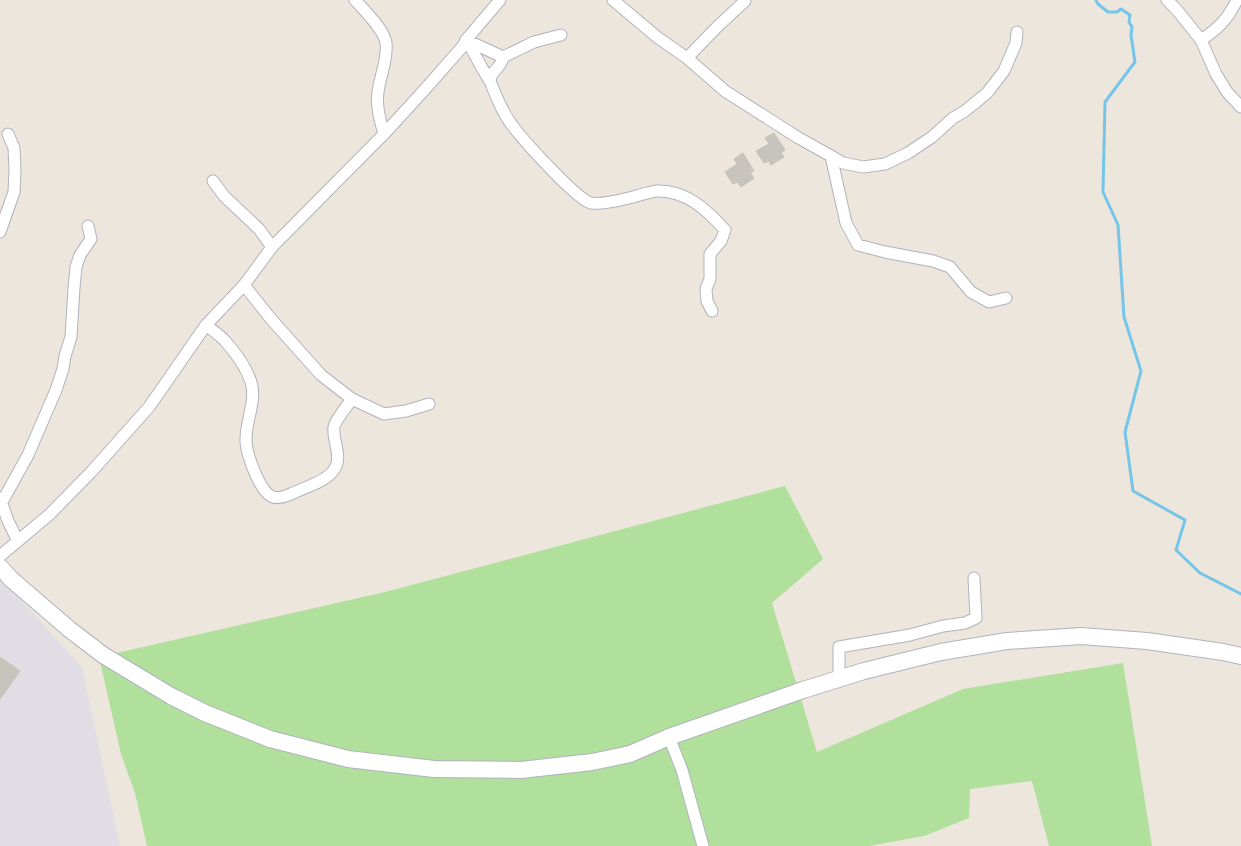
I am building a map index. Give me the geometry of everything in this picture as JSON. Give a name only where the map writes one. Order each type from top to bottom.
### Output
[{"type":"main road","points":[[0,567],[6,577],[103,655],[171,696],[205,713],[270,739],[348,760],[434,769],[521,770],[592,762],[630,754],[669,737],[839,678],[941,652],[1007,641],[1081,636],[1147,641],[1241,656]]},
{"type":"street","points":[[355,0],[380,30],[386,42],[385,58],[377,93],[377,108],[384,134]]},
{"type":"street","points":[[0,556],[50,514],[144,413],[206,325],[244,285],[272,247],[384,134],[463,46],[466,40],[500,0]]},
{"type":"street","points":[[613,0],[657,37],[687,58],[726,91],[797,137],[843,163],[863,167],[885,164],[908,153],[932,137],[953,118],[965,111],[987,93],[1004,71],[1016,43],[1017,32]]},
{"type":"street","points":[[1167,0],[1201,40],[1216,74],[1227,92],[1241,107]]},
{"type":"street","points":[[1201,40],[1217,30],[1226,20],[1237,0]]},
{"type":"street","points":[[687,58],[712,31],[745,1]]},
{"type":"street","points":[[503,57],[534,42],[561,35]]},
{"type":"street","points":[[466,40],[503,57]]},
{"type":"street","points":[[466,40],[490,81],[503,111],[511,124],[559,177],[583,199],[591,203],[601,203],[619,201],[656,191],[671,192],[684,196],[697,203],[725,230],[721,242],[710,254],[710,279],[706,289],[707,301],[712,311]]},
{"type":"street","points":[[490,81],[492,73],[501,66],[503,57]]},
{"type":"street","points":[[0,232],[14,192],[14,148],[8,134]]},
{"type":"street","points":[[831,156],[846,223],[858,245],[885,252],[933,261],[950,267],[970,292],[989,302],[1006,298]]},
{"type":"street","points":[[213,181],[224,196],[259,229],[272,247]]},
{"type":"street","points":[[18,541],[8,522],[1,500],[28,455],[56,390],[63,369],[65,356],[71,337],[76,267],[80,255],[91,239],[88,226]]},
{"type":"street","points":[[244,285],[271,319],[321,375],[352,399],[384,414],[406,411],[429,404]]},
{"type":"street","points":[[206,325],[224,340],[242,364],[251,381],[254,396],[248,420],[246,440],[247,452],[261,486],[267,494],[274,497],[282,497],[324,479],[333,472],[336,466],[338,454],[334,427],[352,399]]},
{"type":"street","points":[[839,678],[839,647],[910,635],[943,626],[964,623],[976,618],[974,578]]},
{"type":"street","points":[[669,737],[682,770],[704,846]]},
{"type":"shaded area","points":[[0,578],[82,667],[120,846],[0,846]]},
{"type":"green space","points":[[785,486],[823,559],[772,603],[817,752],[963,689],[1123,663],[1152,846],[1049,846],[1032,781],[970,789],[969,818],[924,836],[869,846],[147,846],[135,793],[121,754],[99,657],[385,592]]},
{"type":"building","points":[[774,133],[785,150],[781,153],[784,157],[771,165],[769,161],[764,163],[756,151],[769,144],[765,138]]},
{"type":"building","points":[[743,153],[754,171],[750,173],[754,178],[741,187],[737,182],[733,184],[725,172],[737,164],[734,159]]},
{"type":"building","points":[[0,657],[20,671],[0,699]]},
{"type":"waterway","points":[[1096,0],[1098,4],[1108,12],[1117,12],[1121,9],[1130,15],[1129,22],[1132,27],[1131,35],[1135,62],[1105,102],[1103,192],[1118,225],[1124,317],[1141,371],[1125,432],[1133,491],[1185,520],[1176,550],[1200,573],[1241,594]]}]
